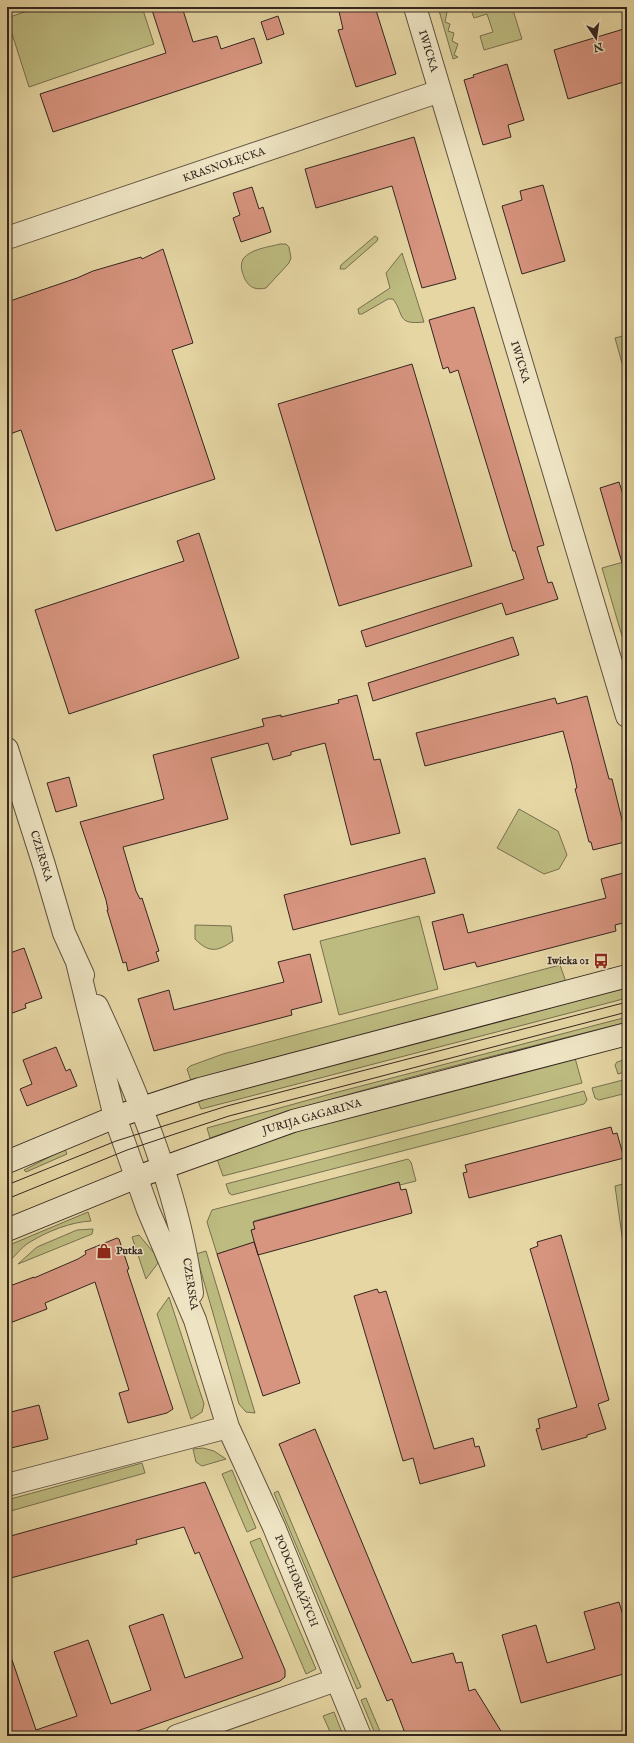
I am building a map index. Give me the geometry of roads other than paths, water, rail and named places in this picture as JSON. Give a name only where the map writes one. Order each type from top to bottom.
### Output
[{"type":"street","name":"IWICKA","points":[[415,7],[627,716]]},
{"type":"street","name":"KRASNOŁĘCKA","points":[[7,238],[437,82]]},
{"type":"street","name":"CZERSKA","points":[[7,749],[64,933],[142,1108],[162,1168],[182,1237],[195,1320]]},
{"type":"street","name":"CZERSKA","points":[[77,962],[115,1117],[152,1222],[195,1320]]},
{"type":"street","points":[[7,1162],[115,1117],[259,1072],[627,976]]},
{"type":"street","name":"JURIJA GAGARINA","points":[[7,1230],[137,1177],[293,1121],[627,1034]]},
{"type":"street","name":"PODCHORĄŻYCH","points":[[195,1320],[228,1427],[274,1527],[360,1736]]},
{"type":"street","points":[[7,1485],[228,1427]]},
{"type":"street","points":[[177,1736],[336,1680]]},
{"type":"tram line","points":[[7,1185],[116,1141],[227,1106],[627,1002]]},
{"type":"tram line","points":[[7,1199],[127,1150],[229,1116],[627,1012]]},
{"type":"place","name":"Iwicka 01","points":[[601,961]]},
{"type":"place","name":"Putka","points":[[104,1251]]}]
